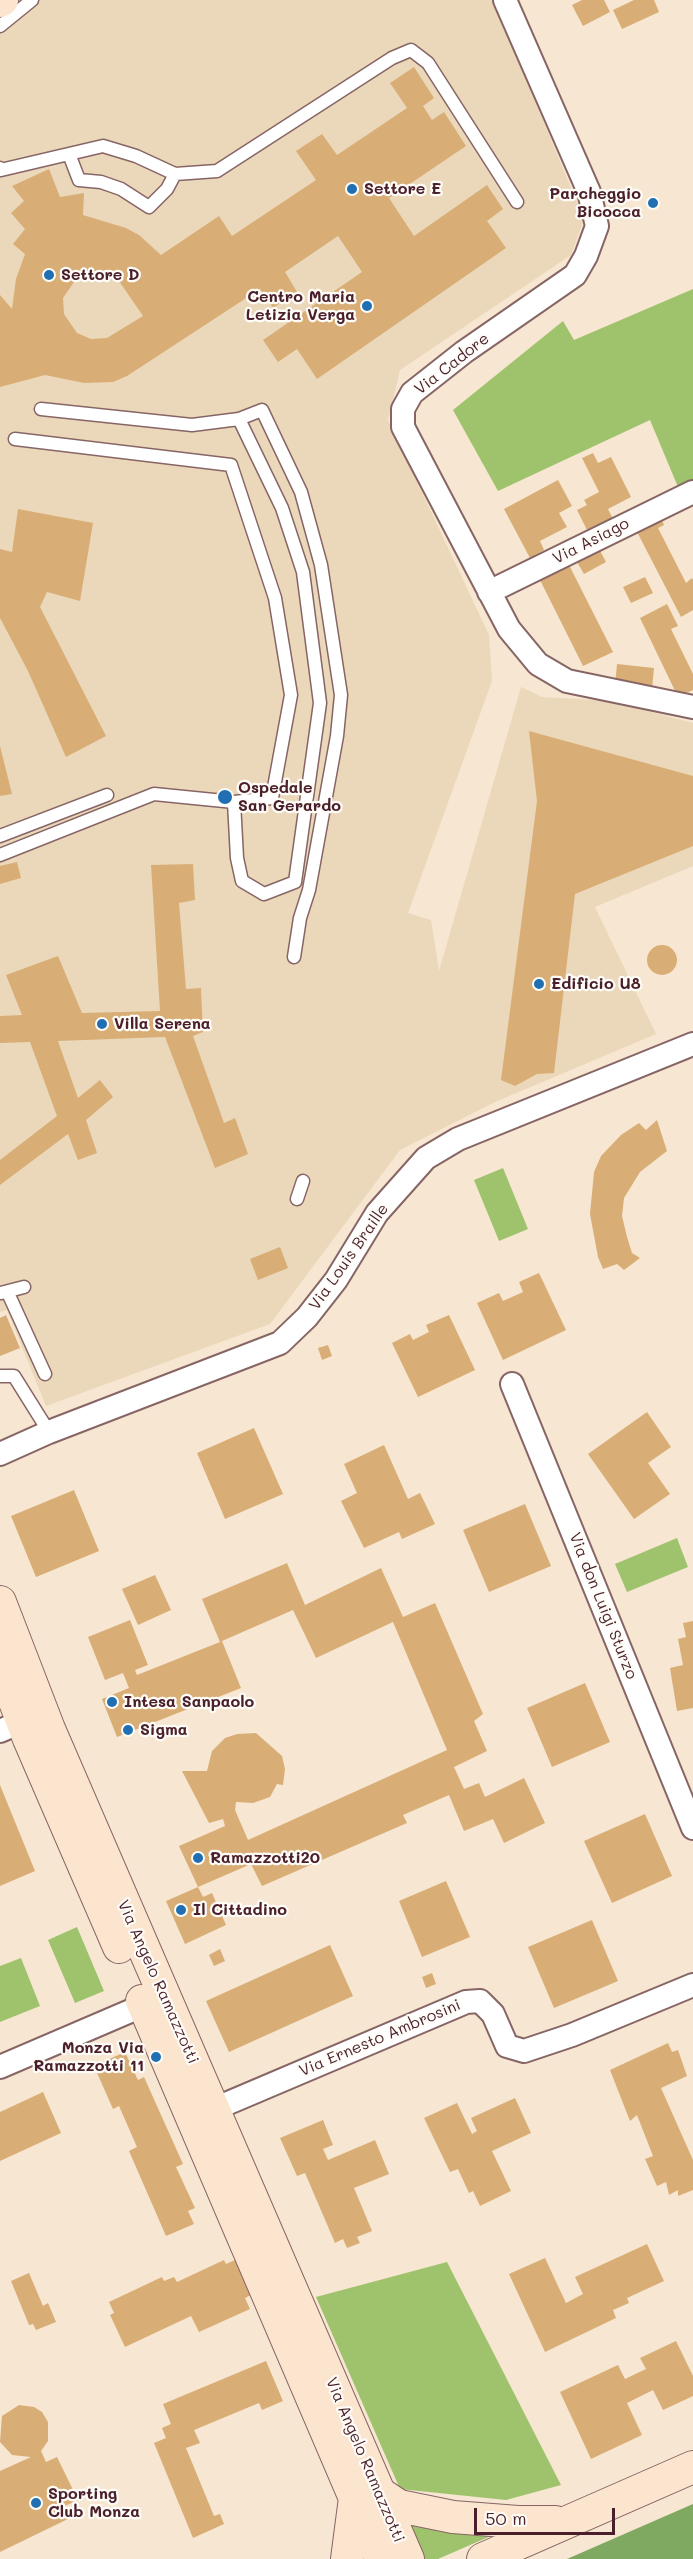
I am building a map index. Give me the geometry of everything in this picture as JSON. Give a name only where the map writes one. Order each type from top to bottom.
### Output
[{"type":"street","name":"Via Cadore","points":[[506,0],[589,192],[597,226],[586,256],[575,275],[464,352],[412,393],[404,409],[403,427],[489,592],[523,649],[538,664],[567,681],[693,707]]},
{"type":"street","name":"Via Asiago","points":[[489,592],[693,492]]},
{"type":"street","name":"Via Louis Braille","points":[[0,1454],[50,1432],[280,1344],[307,1317],[336,1280],[377,1213],[426,1158],[458,1139],[693,1044]]},
{"type":"street","name":"Via don Luigi Sturzo","points":[[512,1384],[693,1828]]},
{"type":"street","name":"Via Angelo Ramazzotti","points":[[0,1602],[19,1711]]},
{"type":"street","name":"Via Angelo Ramazzotti","points":[[0,1662],[19,1711],[154,2001],[367,2493],[408,2559]]},
{"type":"street","name":"Via Ernesto Ambrosini","points":[[214,2109],[466,2002],[480,2001],[493,2014],[507,2046],[524,2051],[572,2035],[693,1985]]},
{"type":"street","name":"Via Angelo Ramazzotti","points":[[154,2001],[214,2109],[312,2366]]},
{"type":"street","points":[[0,2067],[154,2001]]},
{"type":"street","points":[[483,2559],[693,2468]]},
{"type":"street","name":"Via Angelo Ramazzotti","points":[[367,2493],[381,2559]]},
{"type":"street","points":[[347,2559],[367,2493],[399,2506],[453,2517],[518,2522],[568,2522]]},
{"type":"lane","points":[[0,26],[32,0]]},
{"type":"lane","points":[[0,168],[1,170],[103,146],[136,156],[175,174],[217,171],[392,58],[411,50],[428,63],[516,202]]},
{"type":"lane","points":[[69,154],[79,180],[101,182],[121,189],[149,207],[167,189],[175,174]]},
{"type":"lane","points":[[41,409],[192,425],[239,419],[262,410],[302,492],[321,565],[341,695],[337,736],[294,957]]},
{"type":"lane","points":[[234,802],[237,858],[242,880],[264,894],[295,882],[320,703],[303,572],[282,508],[239,419]]},
{"type":"lane","points":[[0,855],[154,794],[234,802],[272,798],[291,695],[275,598],[231,465],[15,438]]},
{"type":"lane","points":[[0,836],[107,795]]},
{"type":"lane","points":[[297,1199],[303,1181]]},
{"type":"lane","points":[[24,1287],[4,1293],[45,1374]]},
{"type":"lane","points":[[0,1376],[14,1376],[50,1432]]},
{"type":"shaded area","name":"Ospedale San Gerardo","points":[[22,0],[493,0],[584,219],[571,255],[400,370],[388,420],[489,635],[492,681],[408,913],[431,920],[439,971],[521,687],[542,697],[611,701],[693,723],[693,866],[595,907],[656,1034],[495,1102],[400,1150],[270,1324],[46,1406],[7,1310],[0,1312],[0,18]]},
{"type":"green space","points":[[693,289],[693,480],[678,487],[650,420],[498,491],[453,410],[563,321],[574,340]]},
{"type":"green space","points":[[503,1168],[528,1229],[499,1241],[474,1180]]},
{"type":"green space","points":[[677,1538],[688,1567],[627,1592],[615,1564]]},
{"type":"green space","points":[[77,1927],[104,1991],[75,2003],[48,1940]]},
{"type":"green space","points":[[21,1958],[40,2006],[0,2022],[0,1966]]},
{"type":"green space","points":[[447,2262],[561,2485],[506,2500],[400,2489],[316,2297]]},
{"type":"green space","points":[[693,2504],[693,2559],[567,2559]]},
{"type":"green space","points":[[404,2515],[509,2528],[438,2559],[424,2559]]},
{"type":"building","points":[[582,0],[604,0],[610,12],[583,26],[572,5]]},
{"type":"building","points":[[634,0],[654,0],[659,12],[622,29],[613,10]]},
{"type":"building","points":[[414,67],[434,98],[423,106],[432,120],[444,112],[466,146],[389,198],[414,236],[487,185],[503,209],[487,221],[506,248],[317,379],[297,349],[278,362],[263,340],[362,272],[338,236],[285,272],[297,292],[273,308],[260,289],[127,376],[113,382],[84,383],[45,375],[0,387],[0,295],[12,309],[16,279],[25,254],[13,244],[25,229],[11,213],[24,201],[12,186],[49,169],[60,197],[84,193],[83,215],[126,228],[139,235],[161,255],[219,216],[232,236],[316,180],[296,151],[322,134],[337,155],[407,108],[390,83]],"holes":[[[90,272],[106,273],[119,281],[143,316],[107,338],[91,339],[77,333],[64,314],[63,298],[76,279]]]},
{"type":"building","points":[[593,453],[598,463],[611,457],[631,497],[608,509],[615,523],[590,536],[577,510],[587,505],[584,500],[599,492],[582,458]]},
{"type":"building","points":[[558,480],[572,506],[559,513],[567,527],[540,541],[544,550],[530,558],[504,509]]},
{"type":"building","points":[[18,509],[93,523],[80,601],[47,592],[40,607],[106,736],[66,757],[28,671],[0,618],[0,549],[12,552]]},
{"type":"building","points":[[660,515],[664,525],[658,528],[686,583],[692,578],[693,580],[693,610],[681,617],[635,528]]},
{"type":"building","points":[[597,545],[606,562],[584,574],[574,557]]},
{"type":"building","points":[[567,561],[613,652],[583,666],[538,576]]},
{"type":"building","points":[[645,577],[653,593],[631,603],[623,587]]},
{"type":"building","points":[[667,604],[678,626],[671,629],[693,674],[693,690],[678,697],[640,618]]},
{"type":"building","points":[[617,664],[654,668],[652,689],[615,685]]},
{"type":"building","name":"Edificio U8","points":[[529,731],[693,776],[693,846],[575,894],[554,1073],[537,1074],[515,1086],[501,1080],[537,801]]},
{"type":"building","points":[[0,746],[12,794],[0,796]]},
{"type":"building","points":[[17,862],[21,878],[0,884],[0,866]]},
{"type":"building","name":"Villa Serena","points":[[193,864],[195,900],[179,903],[186,989],[201,988],[203,1032],[193,1036],[224,1123],[235,1118],[248,1154],[215,1168],[165,1037],[58,1041],[78,1098],[100,1080],[113,1097],[86,1120],[97,1153],[78,1160],[68,1134],[0,1185],[0,1160],[57,1116],[30,1042],[0,1043],[0,1016],[22,1015],[6,975],[58,956],[82,1013],[160,1011],[151,865]]},
{"type":"building","points":[[662,945],[668,946],[676,954],[676,966],[668,974],[662,975],[656,974],[648,966],[647,960],[648,954],[656,946]]},
{"type":"building","points":[[657,1120],[667,1151],[640,1172],[624,1198],[622,1216],[627,1237],[632,1253],[640,1258],[624,1270],[617,1264],[603,1269],[598,1257],[590,1214],[594,1172],[601,1156],[621,1135],[639,1123],[646,1130]]},
{"type":"building","points":[[280,1247],[288,1268],[258,1280],[250,1259]]},
{"type":"building","points":[[539,1273],[566,1330],[503,1360],[477,1303],[499,1293],[503,1301],[523,1292],[519,1282]]},
{"type":"building","points":[[6,1315],[20,1348],[0,1356],[0,1318]]},
{"type":"building","points":[[449,1315],[475,1370],[418,1397],[392,1343],[410,1334],[413,1340],[429,1332],[426,1325]]},
{"type":"building","points":[[328,1345],[332,1356],[322,1360],[318,1348]]},
{"type":"building","points":[[647,1412],[671,1447],[648,1463],[670,1494],[634,1519],[588,1454]]},
{"type":"building","points":[[254,1428],[283,1494],[225,1519],[197,1453]]},
{"type":"building","points":[[384,1445],[408,1499],[420,1493],[435,1524],[402,1539],[399,1532],[364,1548],[341,1501],[357,1493],[344,1464]]},
{"type":"building","points":[[74,1490],[99,1551],[36,1577],[11,1516]]},
{"type":"building","points":[[525,1504],[551,1566],[489,1592],[463,1530]]},
{"type":"building","points":[[287,1563],[305,1605],[381,1568],[403,1617],[435,1603],[483,1714],[474,1721],[487,1751],[454,1767],[464,1789],[479,1783],[485,1797],[524,1778],[545,1823],[504,1843],[493,1819],[464,1831],[449,1795],[403,1815],[407,1823],[262,1886],[251,1864],[198,1887],[179,1846],[225,1826],[223,1819],[209,1823],[182,1771],[207,1771],[212,1751],[225,1738],[237,1734],[256,1733],[282,1756],[285,1769],[283,1785],[277,1784],[270,1797],[253,1803],[236,1802],[235,1810],[248,1840],[447,1750],[393,1622],[316,1658],[293,1610],[222,1641],[241,1688],[117,1737],[102,1699],[129,1688],[123,1673],[105,1680],[88,1637],[130,1620],[148,1665],[135,1670],[137,1675],[220,1642],[202,1599]]},
{"type":"building","points":[[155,1575],[171,1610],[138,1625],[122,1589]]},
{"type":"building","points":[[693,1621],[693,1708],[677,1711],[670,1668],[683,1665],[678,1639],[686,1637],[683,1623]]},
{"type":"building","points":[[585,1683],[610,1742],[552,1767],[527,1708]]},
{"type":"building","points":[[0,1785],[35,1871],[0,1886]]},
{"type":"building","points":[[645,1814],[672,1876],[612,1903],[584,1841]]},
{"type":"building","points":[[446,1881],[470,1937],[422,1957],[399,1901]]},
{"type":"building","points":[[198,1887],[203,1897],[212,1893],[226,1925],[185,1944],[166,1901]]},
{"type":"building","points":[[592,1920],[618,1981],[554,2008],[528,1947]]},
{"type":"building","points":[[330,1945],[353,1996],[229,2052],[206,2001]]},
{"type":"building","points":[[220,1949],[225,1961],[214,1966],[209,1955]]},
{"type":"building","points":[[432,1973],[436,1984],[426,1988],[422,1977]]},
{"type":"building","points":[[668,2043],[672,2052],[678,2050],[687,2076],[661,2088],[693,2160],[693,2190],[678,2196],[678,2190],[669,2195],[666,2182],[657,2186],[645,2159],[653,2156],[637,2115],[630,2121],[610,2070]]},
{"type":"building","points":[[125,2052],[138,2080],[144,2077],[183,2164],[176,2167],[195,2208],[188,2211],[194,2224],[166,2236],[129,2151],[137,2147],[119,2106],[113,2109],[94,2066]]},
{"type":"building","points":[[43,2092],[61,2133],[0,2161],[0,2112]]},
{"type":"building","points":[[515,2098],[531,2133],[492,2151],[511,2191],[480,2206],[473,2191],[469,2193],[458,2169],[450,2172],[424,2118],[457,2103],[472,2134],[477,2131],[471,2118]]},
{"type":"building","points":[[323,2120],[333,2145],[323,2149],[328,2160],[375,2140],[389,2174],[354,2188],[372,2231],[357,2237],[360,2243],[347,2248],[343,2239],[335,2243],[305,2173],[297,2176],[280,2138]]},
{"type":"building","points":[[647,2244],[664,2281],[627,2298],[629,2303],[613,2310],[616,2318],[545,2352],[509,2274],[545,2258],[566,2303],[583,2294],[575,2277]]},
{"type":"building","points":[[224,2260],[226,2264],[235,2260],[251,2295],[245,2298],[250,2309],[199,2332],[191,2316],[125,2347],[110,2315],[114,2313],[109,2302],[162,2277],[164,2281],[174,2277],[177,2282]]},
{"type":"building","points":[[29,2273],[43,2306],[48,2303],[56,2322],[36,2330],[33,2324],[29,2325],[11,2281]]},
{"type":"building","points":[[676,2341],[693,2376],[693,2396],[663,2410],[653,2390],[627,2403],[642,2435],[591,2459],[560,2392],[618,2365],[625,2379],[646,2369],[640,2358]]},
{"type":"building","points":[[266,2361],[283,2401],[262,2410],[259,2403],[194,2430],[200,2443],[186,2448],[214,2516],[220,2514],[224,2524],[193,2538],[154,2443],[166,2438],[162,2428],[171,2424],[163,2404]]},
{"type":"building","name":"Sporting Club Monza","points":[[19,2405],[34,2407],[42,2412],[48,2422],[48,2441],[41,2451],[46,2462],[57,2457],[78,2500],[65,2506],[70,2518],[0,2552],[0,2471],[31,2457],[12,2455],[0,2442],[2,2416]]},
{"type":"place","name":"Settore E","points":[[352,189]]},
{"type":"place","name":"Parcheggio Bicocca","points":[[653,203]]},
{"type":"place","name":"Settore D","points":[[49,275]]},
{"type":"place","name":"Centro Maria Letizia Verga","points":[[367,306]]},
{"type":"place","name":"Ospedale San Gerardo","points":[[225,797]]},
{"type":"place","name":"Edificio U8","points":[[539,984]]},
{"type":"place","name":"Villa Serena","points":[[102,1024]]},
{"type":"place","name":"Intesa Sanpaolo","points":[[112,1702]]},
{"type":"place","name":"Sigma","points":[[128,1730]]},
{"type":"place","name":"Ramazzotti20","points":[[198,1858]]},
{"type":"place","name":"Il Cittadino","points":[[181,1910]]},
{"type":"place","name":"Monza Via Ramazzotti 11","points":[[156,2057]]},
{"type":"place","name":"Sporting Club Monza","points":[[36,2503]]}]
